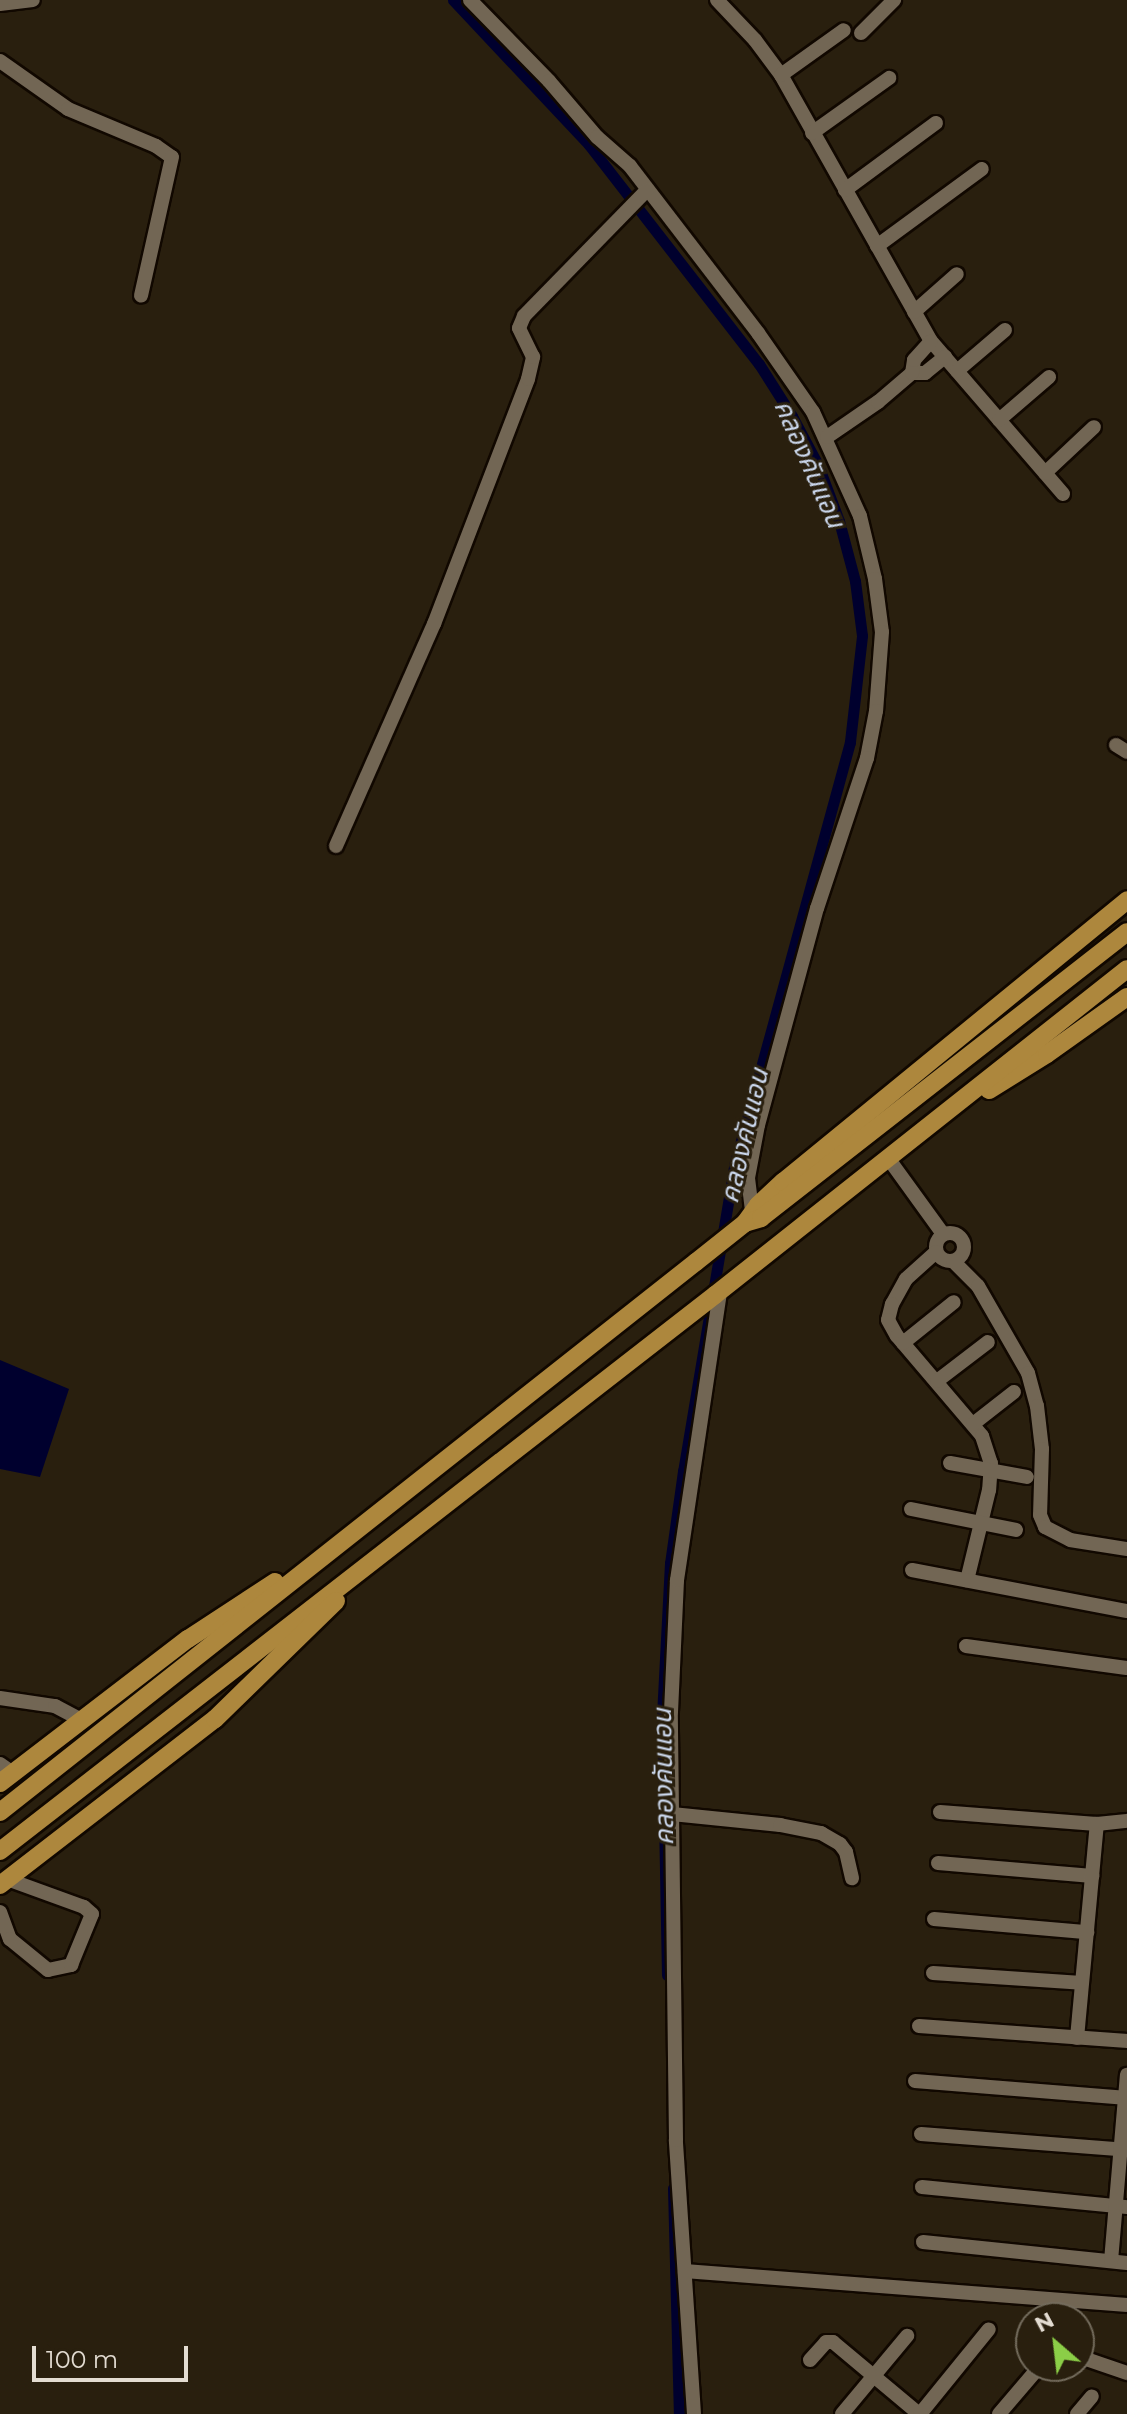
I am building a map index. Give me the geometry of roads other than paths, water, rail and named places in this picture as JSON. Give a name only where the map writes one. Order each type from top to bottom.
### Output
[{"type":"main road","points":[[746,1222],[854,1123],[1127,900]]},
{"type":"main road","points":[[0,1812],[746,1222],[1127,932]]},
{"type":"main road","points":[[0,1851],[718,1293],[1127,969]]},
{"type":"main road","points":[[944,1113],[1015,1075],[1127,997]]},
{"type":"main road","points":[[4,1773],[83,1721],[164,1657],[373,1518]]},
{"type":"main road","points":[[4,1882],[198,1733],[345,1591],[362,1567]]},
{"type":"main road","points":[[164,1657],[176,1660],[178,1672]]},
{"type":"main road","points":[[176,1715],[197,1719],[198,1733]]},
{"type":"street","points":[[0,4],[33,0]]},
{"type":"street","points":[[470,0],[540,71],[597,137],[630,166],[758,333],[827,437],[860,516],[875,579],[882,632],[876,711],[867,758],[817,908],[758,1125],[748,1178],[746,1222]]},
{"type":"street","points":[[717,0],[755,40],[781,75],[931,341],[1063,494]]},
{"type":"street","points":[[861,33],[894,0]]},
{"type":"street","points":[[781,75],[844,30]]},
{"type":"street","points":[[0,61],[68,109],[156,146],[172,157],[141,296]]},
{"type":"street","points":[[812,133],[889,78]]},
{"type":"street","points":[[845,190],[936,123]]},
{"type":"street","points":[[877,246],[982,169]]},
{"type":"street","points":[[336,846],[434,624],[528,379],[533,357],[519,328],[524,316],[647,190]]},
{"type":"street","points":[[914,312],[957,274]]},
{"type":"street","points":[[957,371],[1005,330]]},
{"type":"street","points":[[912,373],[914,360],[931,341]]},
{"type":"street","points":[[827,437],[912,373],[925,373],[945,357]]},
{"type":"street","points":[[999,420],[1049,377]]},
{"type":"street","points":[[1045,473],[1094,427]]},
{"type":"street","points":[[888,1158],[943,1234]]},
{"type":"street","points":[[953,1261],[963,1252],[963,1239],[955,1233],[943,1234],[936,1243],[936,1252],[943,1259],[953,1261],[978,1286],[1028,1373],[1037,1406],[1042,1449],[1040,1515],[1045,1527],[1070,1540],[1127,1549]]},
{"type":"street","points":[[936,1252],[906,1279],[892,1304],[888,1320],[903,1343],[982,1436],[991,1470],[967,1580]]},
{"type":"street","points":[[694,2414],[676,2140],[671,1712],[677,1580],[718,1293]]},
{"type":"street","points":[[903,1343],[954,1302]]},
{"type":"street","points":[[937,1381],[988,1342]]},
{"type":"street","points":[[973,1424],[1014,1392]]},
{"type":"street","points":[[950,1463],[1027,1477]]},
{"type":"street","points":[[911,1509],[1016,1530]]},
{"type":"street","points":[[912,1570],[1127,1611]]},
{"type":"street","points":[[966,1646],[1127,1668]]},
{"type":"street","points":[[0,1698],[55,1706],[83,1721]]},
{"type":"street","points":[[940,1812],[1097,1824],[1127,1821]]},
{"type":"street","points":[[672,1814],[821,1833],[840,1844],[846,1852],[852,1878]]},
{"type":"street","points":[[1077,2038],[1097,1824]]},
{"type":"street","points":[[938,1863],[1092,1876]]},
{"type":"street","points":[[0,1912],[10,1939],[48,1970],[71,1965],[92,1914],[84,1907],[4,1882]]},
{"type":"street","points":[[934,1919],[1087,1932]]},
{"type":"street","points":[[933,1973],[1082,1983]]},
{"type":"street","points":[[919,2026],[1127,2041]]},
{"type":"street","points":[[1111,2261],[1121,2207],[1127,2075]]},
{"type":"street","points":[[915,2081],[1126,2098]]},
{"type":"street","points":[[921,2134],[1124,2150]]},
{"type":"street","points":[[922,2187],[1121,2207]]},
{"type":"street","points":[[923,2242],[1127,2263]]},
{"type":"street","points":[[685,2271],[1127,2305]]},
{"type":"street","points":[[810,2360],[829,2340],[920,2414],[989,2329]]},
{"type":"street","points":[[842,2414],[907,2336]]},
{"type":"street","points":[[1095,2362],[1127,2373]]},
{"type":"street","points":[[999,2414],[1026,2382]]},
{"type":"street","points":[[1077,2414],[1092,2396]]},
{"type":"water","points":[[0,1360],[69,1389],[40,1477],[0,1469]]},
{"type":"waterway","name":"คลองคันแอน","points":[[453,0],[589,145],[759,364],[818,465],[839,521],[855,581],[862,636],[850,742],[735,1161],[683,1471],[670,1563],[662,1714],[667,1975]]},
{"type":"waterway","name":"คลองคันแอน","points":[[673,2188],[679,2414]]}]
